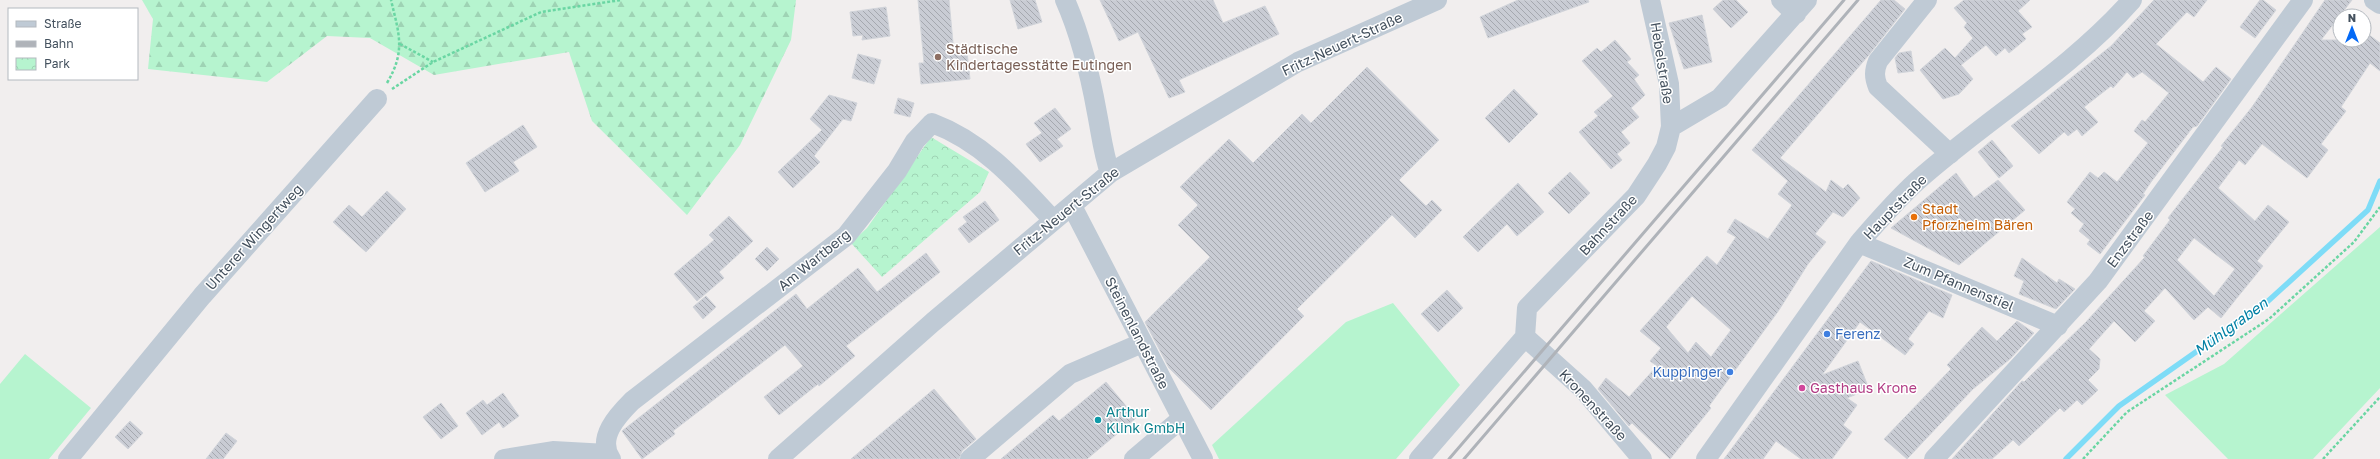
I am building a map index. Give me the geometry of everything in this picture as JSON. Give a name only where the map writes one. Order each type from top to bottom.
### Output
[{"type":"street","points":[[1065,0],[1077,28],[1098,113],[1105,159],[1110,173]]},
{"type":"street","name":"Fritz-Neuert-Straße","points":[[778,459],[933,322],[1110,173],[1298,62],[1437,0]]},
{"type":"street","name":"Hebelstraße","points":[[1650,0],[1669,84],[1671,127]]},
{"type":"street","points":[[1671,127],[1720,98],[1801,7],[1781,0]]},
{"type":"street","points":[[1927,0],[1878,61],[1875,70],[1875,79],[1878,87],[1950,154]]},
{"type":"street","name":"Hauptstraße","points":[[1706,459],[1859,243],[1894,203],[1950,154],[2064,67],[2095,39],[2132,0]]},
{"type":"street","name":"Enzstraße","points":[[1934,459],[2098,281],[2144,221],[2303,0]]},
{"type":"street","points":[[2374,0],[2380,4]]},
{"type":"street","name":"Unterer Wingertweg","points":[[68,459],[202,296],[377,99]]},
{"type":"street","name":"Am Wartberg","points":[[504,459],[553,451],[609,456],[607,435],[614,419],[632,401],[846,236],[897,172],[914,141],[932,123],[947,129],[1000,164],[1053,220]]},
{"type":"street","name":"Bahnstraße","points":[[1525,336],[1527,308],[1636,196],[1660,158],[1666,146],[1671,127]]},
{"type":"street","name":"Steinenlandstraße","points":[[1072,206],[1203,459]]},
{"type":"street","name":"Zum Pfannenstiel","points":[[1859,243],[2058,326]]},
{"type":"street","points":[[1419,459],[1525,336]]},
{"type":"street","name":"Kronenstraße","points":[[1525,336],[1583,390],[1642,459]]},
{"type":"street","points":[[970,459],[1070,374],[1142,343]]},
{"type":"street","points":[[1134,459],[1181,419]]},
{"type":"path","points":[[377,99],[390,78],[400,44],[400,34],[392,0]]},
{"type":"path","points":[[377,99],[433,62],[541,12],[621,0]]},
{"type":"path","points":[[400,44],[433,62]]},
{"type":"path","points":[[2083,459],[2127,412],[2269,319],[2354,242],[2380,207]]},
{"type":"path","points":[[2323,459],[2380,397]]},
{"type":"green space","points":[[142,0],[796,0],[791,40],[740,145],[687,215],[592,121],[569,52],[434,75],[370,38],[327,36],[267,82],[148,69],[153,19]]},
{"type":"green space","points":[[931,137],[989,172],[980,192],[882,277],[851,243],[867,228]]},
{"type":"green space","points":[[2380,227],[2380,388],[2313,459],[2228,459],[2165,395],[2224,364]]},
{"type":"green space","points":[[1393,303],[1460,385],[1396,459],[1219,459],[1212,445],[1346,322]]},
{"type":"green space","points":[[25,354],[91,408],[49,459],[0,459],[0,384]]},
{"type":"building","points":[[918,0],[949,0],[954,53],[967,52],[970,79],[921,84],[919,63],[924,63]]},
{"type":"building","points":[[1010,0],[1035,0],[1042,22],[1018,29]]},
{"type":"building","points":[[1100,0],[1213,0],[1223,23],[1265,6],[1279,34],[1179,80],[1185,92],[1169,98],[1138,32],[1119,41]]},
{"type":"building","points":[[1518,0],[1588,0],[1589,2],[1488,38],[1480,17]]},
{"type":"building","points":[[1723,0],[1736,0],[1748,12],[1731,28],[1713,9]]},
{"type":"building","points":[[1881,0],[1894,0],[1905,9],[1868,56],[1780,158],[1826,192],[1831,180],[1843,189],[1848,184],[1860,198],[1843,217],[1833,212],[1815,234],[1826,242],[1808,264],[1779,310],[1709,406],[1711,408],[1670,459],[1632,423],[1629,426],[1598,389],[1606,378],[1629,397],[1657,366],[1650,361],[1661,348],[1640,331],[1707,256],[1717,265],[1736,237],[1727,232],[1735,219],[1768,239],[1792,205],[1778,194],[1788,181],[1752,150]],"holes":[[[1692,296],[1731,330],[1711,357],[1696,342],[1688,353],[1666,327]]]},
{"type":"building","points":[[1964,0],[2030,0],[2018,11],[2032,27],[2022,34],[2026,39],[2009,53],[2005,48],[1996,56],[1986,45],[1961,65],[1973,79],[1959,94],[1943,99],[1920,70],[1945,48],[1955,58],[1973,38],[1964,27],[1967,23],[1954,8]]},
{"type":"building","points":[[2154,0],[2207,0],[2194,17],[2187,12],[2156,44],[2203,82],[2216,67],[2231,79],[2197,126],[2193,127],[2151,182],[2143,194],[2145,195],[2100,254],[2087,244],[2090,240],[2079,231],[2084,224],[2071,213],[2075,209],[2067,202],[2090,172],[2098,178],[2104,172],[2117,182],[2148,143],[2134,131],[2142,120],[2145,122],[2169,93],[2142,72],[2133,78],[2127,72],[2113,88],[2111,86],[2084,107],[2098,122],[2082,136],[2077,129],[2068,136],[2064,132],[2039,154],[2011,126],[2111,46]]},
{"type":"building","points":[[2260,0],[2263,0],[2276,10],[2255,38],[2240,27]]},
{"type":"building","points":[[2325,0],[2352,0],[2346,8],[2332,8],[2332,26],[2321,40],[2332,40],[2332,48],[2372,48],[2372,37],[2380,43],[2380,71],[2370,63],[2341,107],[2346,111],[2321,144],[2328,150],[2307,178],[2262,144],[2245,165],[2239,160],[2218,188],[2255,221],[2268,205],[2289,222],[2257,261],[2263,266],[2221,318],[2208,307],[2194,320],[2165,288],[2144,311],[2155,321],[2135,342],[2114,321],[2089,349],[2100,359],[2099,369],[2088,380],[2098,390],[2082,405],[2077,400],[2064,412],[2060,408],[2019,446],[2013,440],[1992,459],[1952,459],[2022,381],[2024,382],[2086,322],[2145,257],[2143,256],[2170,220],[2168,218],[2223,147],[2221,146],[2252,107]],"holes":[[[2194,238],[2235,269],[2214,296],[2177,260]]]},
{"type":"building","points":[[886,7],[890,36],[862,40],[863,35],[853,36],[850,12]]},
{"type":"building","points":[[1702,15],[1712,62],[1684,69],[1669,23]]},
{"type":"building","points":[[1615,40],[1631,59],[1627,62],[1639,75],[1634,79],[1645,95],[1631,108],[1639,117],[1621,132],[1630,143],[1617,154],[1622,160],[1611,169],[1579,132],[1598,116],[1594,112],[1613,96],[1582,61],[1597,48],[1601,52]]},
{"type":"building","points":[[1911,51],[1914,71],[1898,73],[1895,58],[1899,53]]},
{"type":"building","points":[[858,54],[881,60],[874,84],[852,78]]},
{"type":"building","points":[[1367,67],[1439,140],[1399,180],[1426,206],[1432,200],[1442,210],[1415,238],[1392,215],[1297,309],[1304,316],[1211,410],[1169,368],[1145,322],[1210,257],[1178,225],[1198,205],[1180,187],[1229,139],[1253,163],[1302,114],[1311,123]]},
{"type":"building","points":[[1514,89],[1538,114],[1509,143],[1485,118]]},
{"type":"building","points":[[829,95],[857,103],[851,121],[843,119],[814,156],[820,162],[793,188],[778,172],[822,130],[810,119]]},
{"type":"building","points":[[898,98],[914,103],[910,117],[894,113]]},
{"type":"building","points":[[1055,108],[1071,129],[1057,139],[1063,146],[1040,162],[1026,144],[1042,133],[1034,123]]},
{"type":"building","points":[[523,125],[537,147],[513,162],[519,171],[485,192],[466,163]]},
{"type":"building","points":[[1992,140],[2013,166],[1999,178],[1978,152]]},
{"type":"building","points":[[1570,172],[1590,193],[1569,214],[1548,193]]},
{"type":"building","points":[[1956,173],[1974,198],[1998,180],[2025,210],[1959,265],[1891,228]]},
{"type":"building","points":[[1518,183],[1544,212],[1517,236],[1507,224],[1478,252],[1463,237]]},
{"type":"building","points":[[387,191],[406,209],[366,252],[333,222],[349,205],[362,217]]},
{"type":"building","points":[[985,201],[999,220],[969,243],[958,229],[967,222],[963,217]]},
{"type":"building","points":[[729,216],[753,241],[719,272],[724,278],[697,301],[674,274],[714,240],[709,235]]},
{"type":"building","points":[[767,247],[779,259],[767,271],[755,259]]},
{"type":"building","points":[[926,253],[940,272],[846,346],[855,356],[819,386],[818,384],[779,415],[764,397],[803,366],[785,345],[673,431],[675,434],[642,459],[622,431],[796,294],[807,309],[858,268],[877,292]]},
{"type":"building","points":[[2022,258],[2057,283],[2059,279],[2075,289],[2056,309],[2019,294],[2024,281],[2014,276]]},
{"type":"building","points":[[1871,261],[1952,295],[1943,318],[1929,311],[1908,339],[1914,344],[1905,355],[1860,322],[1822,375],[1858,361],[1869,389],[1847,398],[1857,405],[1843,425],[1852,432],[1832,459],[1801,459],[1776,441],[1763,459],[1724,459]]},
{"type":"building","points":[[1447,290],[1463,308],[1438,332],[1421,314]]},
{"type":"building","points":[[706,296],[716,307],[703,319],[693,307]]},
{"type":"building","points":[[2017,321],[2034,333],[2010,359],[1973,389],[1907,459],[1884,439],[1951,369],[1947,365],[1982,327],[1997,341]]},
{"type":"building","name":"Arthur Klink GmbH","points":[[1106,382],[1136,418],[1087,459],[1001,459],[1053,415],[1059,421]]},
{"type":"building","points":[[934,389],[976,439],[962,451],[959,459],[851,459]]},
{"type":"building","points":[[503,393],[519,416],[503,428],[499,422],[482,435],[466,413],[483,400],[487,405]]},
{"type":"building","points":[[441,403],[458,426],[441,439],[423,417]]},
{"type":"building","points":[[130,421],[143,433],[128,449],[115,437]]},
{"type":"building","points":[[226,433],[237,441],[223,459],[206,459]]},
{"type":"waterway","name":"Mühlgraben","points":[[2066,459],[2119,406],[2267,302],[2368,210],[2380,181]]},
{"type":"railway","points":[[1449,459],[1844,0]]},
{"type":"railway","points":[[1464,459],[1858,0]]},
{"type":"place","name":"Städtische Kindertagesstätte Eutingen","points":[[938,57]]},
{"type":"place","name":"Stadt Pforzheim Bären","points":[[1914,217]]},
{"type":"place","name":"Ferenz","points":[[1827,334]]},
{"type":"place","name":"Kuppinger","points":[[1730,372]]},
{"type":"place","name":"Gasthaus Krone","points":[[1802,388]]},
{"type":"place","name":"Arthur Klink GmbH","points":[[1098,420]]}]
